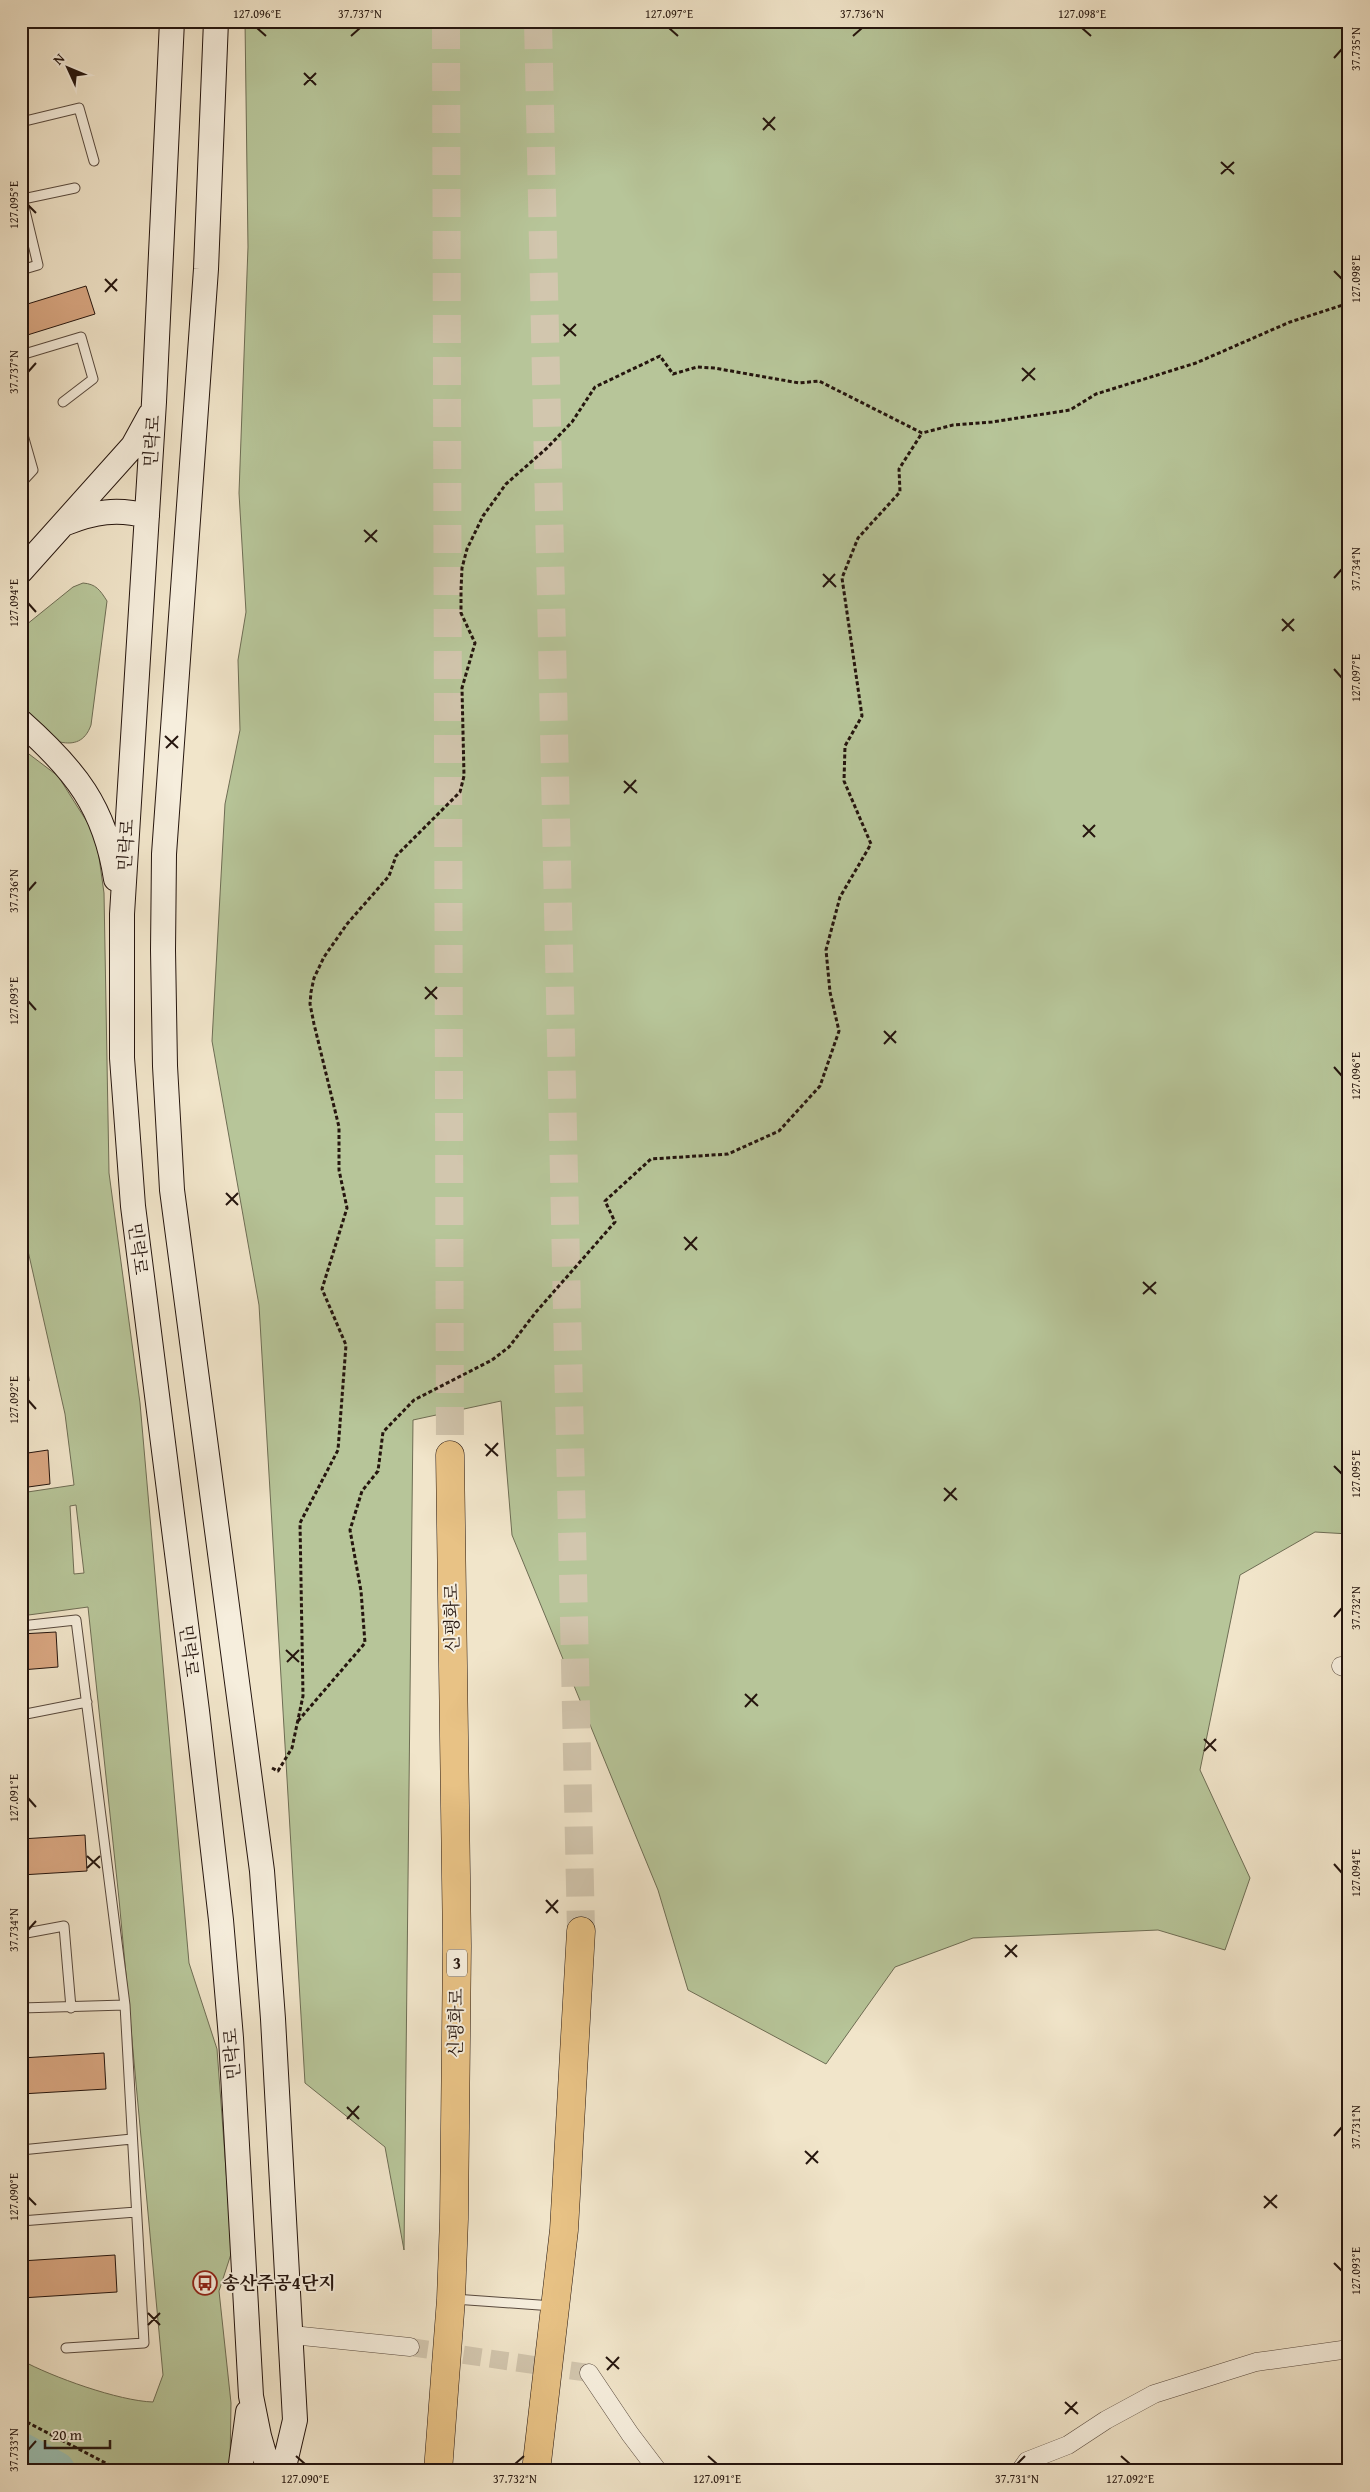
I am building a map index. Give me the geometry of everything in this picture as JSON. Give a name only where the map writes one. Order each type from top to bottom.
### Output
[{"type":"highway","name":"신평화로","points":[[438,2471],[451,2299],[457,1946],[450,1455]]},
{"type":"highway","points":[[536,2471],[564,2230],[581,1931]]},
{"type":"main road","name":"민락로","points":[[172,21],[154,402],[122,914],[122,1058],[133,1206],[221,1920],[231,2038],[251,2396],[259,2436],[269,2471]]},
{"type":"main road","points":[[216,21],[206,269],[164,854],[165,1066],[172,1190],[262,1871],[292,2335],[295,2420],[283,2471]]},
{"type":"main road","points":[[21,571],[133,446],[143,431],[154,402]]},
{"type":"main road","points":[[64,524],[90,513],[106,511],[129,511],[147,516]]},
{"type":"main road","points":[[21,722],[75,776],[91,799],[103,825],[113,860],[122,914]]},
{"type":"main road","points":[[240,2471],[251,2396]]},
{"type":"street","points":[[292,2335],[410,2347]]},
{"type":"street","points":[[1020,2471],[1027,2461],[1068,2445],[1106,2420],[1154,2394],[1256,2362],[1349,2349]]},
{"type":"street","points":[[589,2373],[658,2471]]},
{"type":"lane","points":[[21,122],[79,108],[94,162]]},
{"type":"lane","points":[[21,270],[38,265],[22,197],[75,188]]},
{"type":"lane","points":[[21,355],[81,337],[94,379],[63,402]]},
{"type":"lane","points":[[21,428],[34,470],[21,483]]},
{"type":"lane","points":[[21,1626],[76,1620],[125,2005],[144,2343],[66,2348]]},
{"type":"lane","points":[[21,1715],[87,1702]]},
{"type":"lane","points":[[21,1934],[64,1926],[71,2008]]},
{"type":"lane","points":[[21,2008],[125,2005]]},
{"type":"lane","points":[[21,2150],[132,2139]]},
{"type":"lane","points":[[21,2221],[136,2212]]},
{"type":"lane","points":[[451,2299],[556,2306]]},
{"type":"path","points":[[298,1722],[365,1643],[361,1591],[350,1530],[362,1491],[378,1471],[383,1432],[414,1400],[492,1360],[509,1346],[536,1312],[615,1222],[605,1201],[651,1159],[728,1154],[779,1131],[820,1086],[839,1031],[830,992],[826,950],[840,897],[871,844],[844,781],[845,746],[862,716],[842,578],[858,538],[900,492],[899,469],[922,434],[953,425],[992,422],[1070,410],[1096,394],[1196,363],[1290,322],[1349,303]]},
{"type":"path","points":[[248,1759],[278,1771],[292,1748],[303,1696],[300,1523],[338,1450],[346,1345],[322,1289],[347,1208],[340,1170],[338,1127],[314,1024],[310,1004],[311,992],[314,978],[324,957],[347,924],[389,876],[396,856],[460,792],[464,776],[462,688],[475,643],[461,613],[460,590],[462,568],[472,536],[506,484],[547,448],[572,422],[595,387],[660,356],[672,374],[692,368],[714,368],[799,383],[818,381],[922,434]]},
{"type":"path","points":[[21,2419],[121,2471]]},
{"type":"green space","points":[[245,21],[1349,21],[1349,1534],[1315,1532],[1240,1575],[1200,1770],[1250,1878],[1225,1950],[1158,1930],[973,1938],[895,1967],[826,2064],[688,1990],[658,1890],[512,1535],[501,1401],[413,1420],[404,2250],[385,2147],[305,2083],[259,1305],[212,1041],[225,804],[240,730],[238,660],[246,612],[239,493],[248,247]]},
{"type":"green space","points":[[83,583],[97,588],[107,601],[91,725],[86,735],[78,741],[70,743],[51,739],[21,727],[21,629],[73,587]]},
{"type":"green space","points":[[21,748],[58,776],[96,836],[104,893],[109,1173],[140,1403],[189,1963],[217,2049],[232,2251],[219,2291],[231,2403],[230,2466],[224,2471],[21,2471],[21,2360],[50,2374],[86,2387],[139,2401],[153,2402],[163,2375],[119,1899],[88,1607],[21,1616],[21,1493],[74,1485],[65,1414],[21,1220]],"holes":[[[76,1505],[84,1573],[74,1574],[70,1506]]]},
{"type":"building","points":[[21,21],[61,21],[21,30]]},
{"type":"building","points":[[86,286],[95,314],[21,337],[21,306]]},
{"type":"building","points":[[25,1339],[29,1381],[21,1383],[21,1340]]},
{"type":"building","points":[[48,1450],[50,1484],[21,1488],[21,1454]]},
{"type":"building","points":[[56,1632],[58,1667],[21,1670],[21,1634]]},
{"type":"building","points":[[85,1835],[87,1871],[21,1875],[21,1839]]},
{"type":"building","points":[[104,2053],[106,2089],[21,2094],[21,2058]]},
{"type":"building","points":[[115,2255],[117,2292],[21,2298],[21,2261]]},
{"type":"waterway","points":[[21,2452],[56,2471]]},
{"type":"tunnel","points":[[446,21],[450,1455]]},
{"type":"tunnel","points":[[538,21],[581,1931]]},
{"type":"tunnel","points":[[410,2347],[589,2373]]},
{"type":"place","name":"송산주공4단지","points":[[205,2283]]}]
